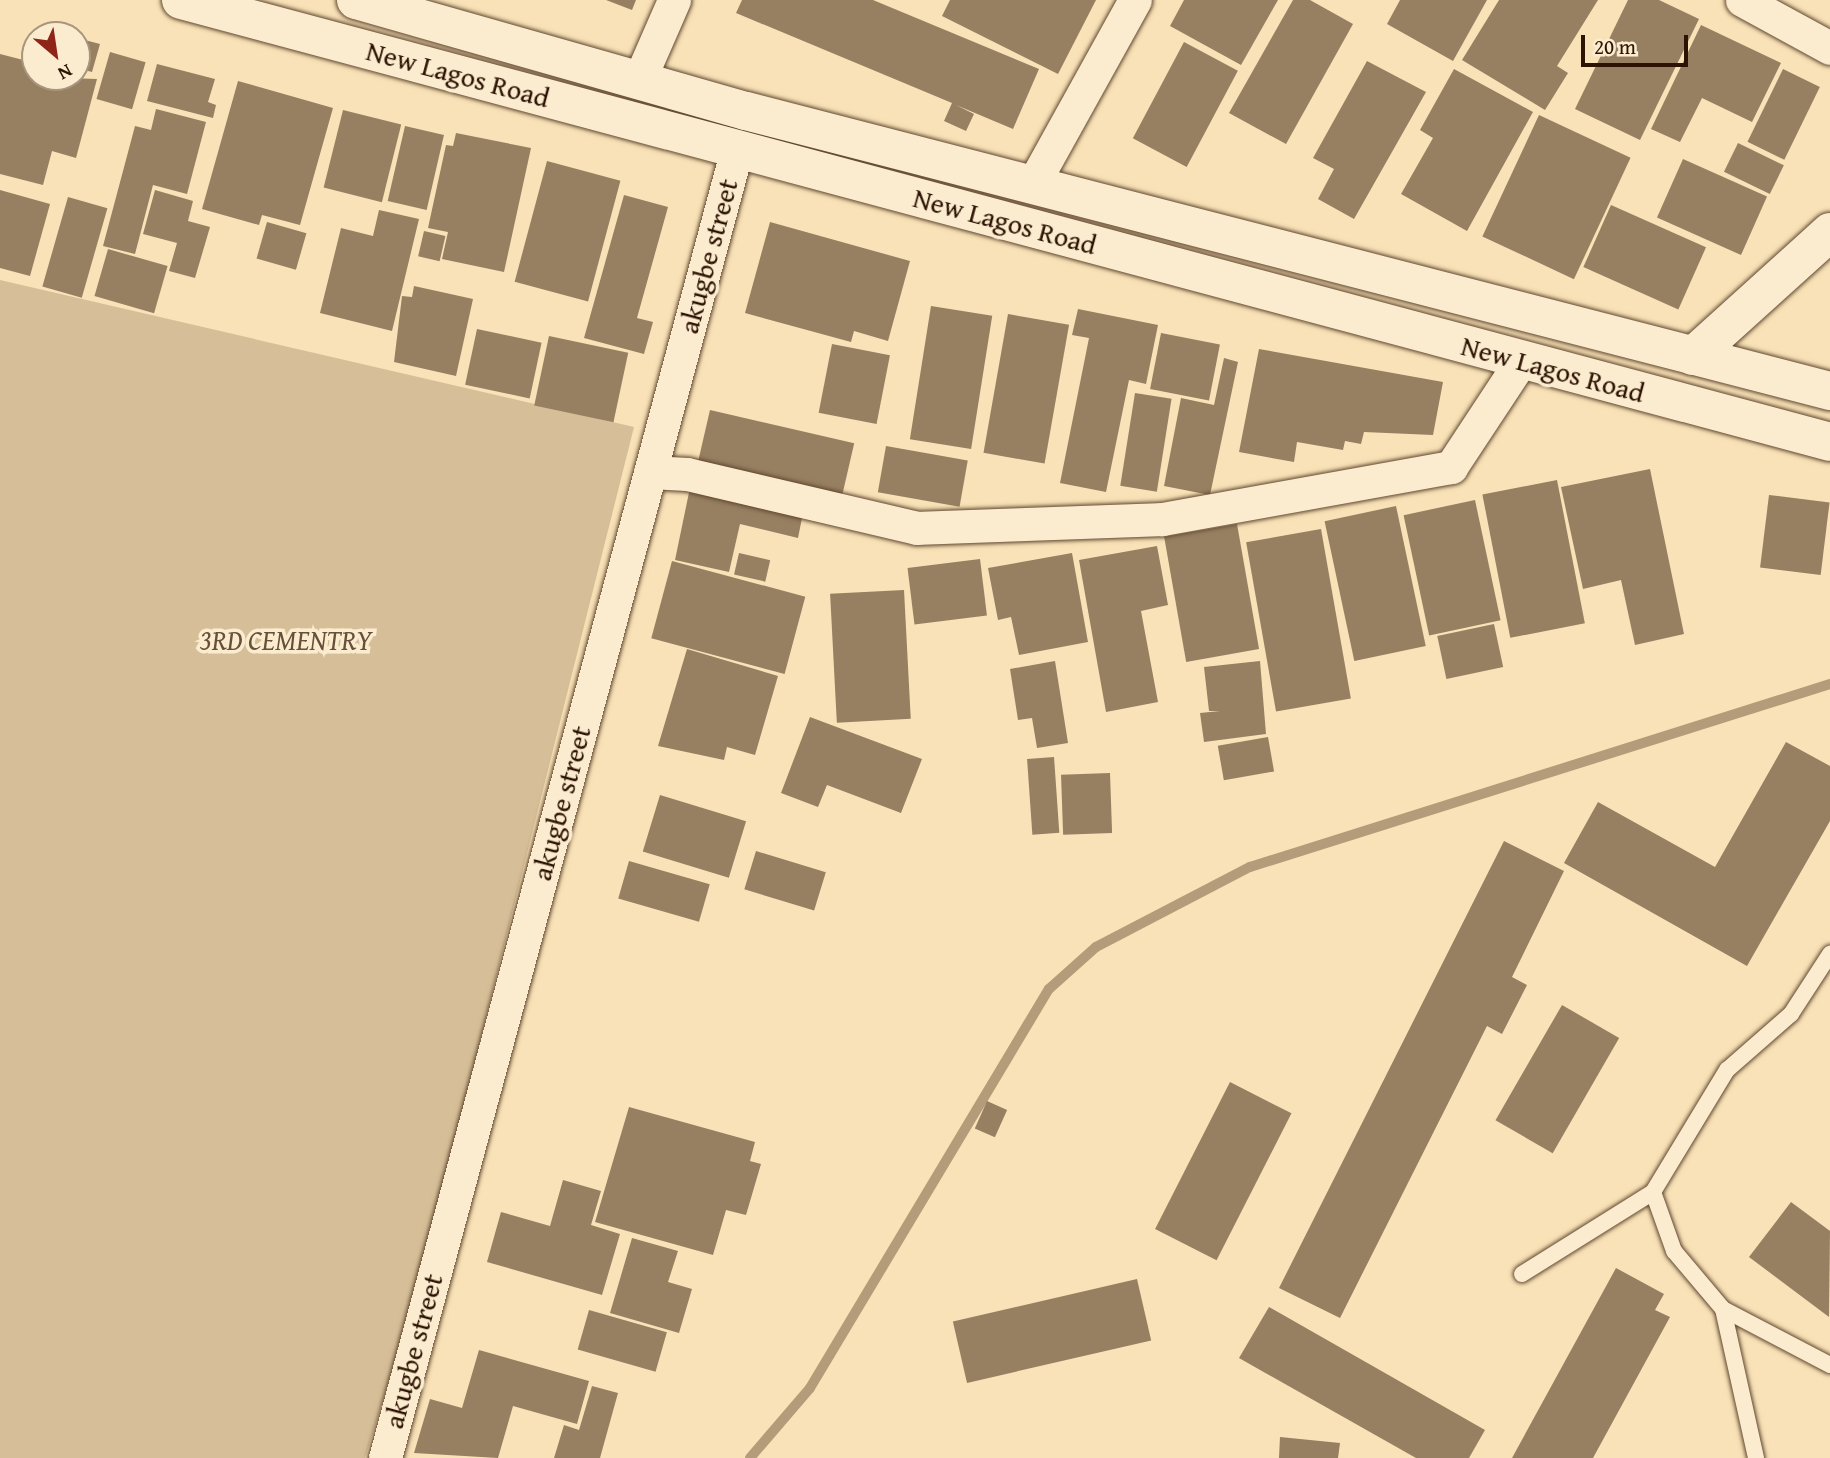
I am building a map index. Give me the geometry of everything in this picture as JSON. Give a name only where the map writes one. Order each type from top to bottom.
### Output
[{"type":"main road","name":"New Lagos Road","points":[[181,0],[1830,442]]},
{"type":"main road","name":"New Lagos Road","points":[[356,0],[640,78],[746,111],[1034,182],[1830,391]]},
{"type":"main road","points":[[1693,356],[1830,232]]},
{"type":"street","points":[[640,78],[674,0]]},
{"type":"street","points":[[1034,182],[1135,0]]},
{"type":"street","points":[[1742,0],[1830,48]]},
{"type":"street","name":"akugbe street","points":[[385,1458],[737,149]]},
{"type":"street","points":[[650,471],[687,474],[917,528],[1162,519],[1451,467],[1521,361]]},
{"type":"lane","points":[[1522,1274],[1653,1192],[1727,1070],[1791,1014],[1830,954]]},
{"type":"lane","points":[[1653,1192],[1674,1251],[1723,1309],[1830,1365]]},
{"type":"lane","points":[[1723,1309],[1756,1458]]},
{"type":"green space","name":"3RD CEMENTRY","points":[[0,280],[634,427],[419,1284],[365,1458],[0,1458]]},
{"type":"building","points":[[606,0],[636,0],[632,10]]},
{"type":"building","points":[[742,0],[873,0],[1039,69],[1013,129],[956,105],[974,114],[966,131],[944,121],[952,103],[736,13]]},
{"type":"building","points":[[950,0],[1096,0],[1058,74],[942,16]]},
{"type":"building","points":[[1184,0],[1278,0],[1241,65],[1170,26]]},
{"type":"building","points":[[1293,0],[1310,0],[1353,24],[1286,144],[1229,113]]},
{"type":"building","points":[[1400,0],[1487,0],[1453,61],[1387,24]]},
{"type":"building","points":[[1499,0],[1598,0],[1557,66],[1568,73],[1545,110],[1462,60]]},
{"type":"building","points":[[1628,0],[1659,0],[1699,19],[1640,140],[1575,109]]},
{"type":"building","points":[[1701,25],[1781,63],[1752,122],[1702,98],[1680,142],[1651,129]]},
{"type":"building","points":[[91,42],[100,44],[91,72]]},
{"type":"building","points":[[1184,42],[1238,71],[1187,167],[1133,138]]},
{"type":"building","points":[[110,52],[146,62],[132,109],[96,99]]},
{"type":"building","points":[[0,54],[21,59],[21,91],[91,91],[91,79],[97,79],[76,158],[52,151],[43,185],[0,174]]},
{"type":"building","points":[[1367,61],[1426,92],[1354,219],[1318,199],[1334,169],[1313,158]]},
{"type":"building","points":[[157,64],[215,79],[208,102],[216,105],[213,118],[147,101]]},
{"type":"building","points":[[1454,69],[1533,112],[1467,231],[1401,194],[1433,138],[1420,130]]},
{"type":"building","points":[[1783,69],[1820,87],[1784,160],[1747,142]]},
{"type":"building","points":[[238,81],[333,108],[300,225],[262,215],[259,225],[202,209]]},
{"type":"building","points":[[156,109],[206,122],[187,194],[153,185],[135,254],[103,246],[135,126],[151,130]]},
{"type":"building","points":[[343,110],[401,125],[382,202],[324,188]]},
{"type":"building","points":[[1539,115],[1631,158],[1574,279],[1482,236]]},
{"type":"building","points":[[405,126],[444,135],[427,210],[388,201]]},
{"type":"building","points":[[456,133],[531,148],[504,272],[442,259],[448,232],[428,228],[446,145],[453,146]]},
{"type":"building","points":[[1738,143],[1784,165],[1770,194],[1724,172]]},
{"type":"building","points":[[1683,159],[1767,196],[1741,255],[1657,217]]},
{"type":"building","points":[[547,161],[620,181],[588,301],[515,282]]},
{"type":"building","points":[[0,190],[50,204],[30,276],[0,268]]},
{"type":"building","points":[[155,190],[193,201],[188,221],[210,227],[195,278],[169,271],[177,243],[143,234]]},
{"type":"building","points":[[624,195],[668,207],[637,318],[653,322],[644,354],[584,338]]},
{"type":"building","points":[[68,197],[107,208],[82,298],[42,286]]},
{"type":"building","points":[[1611,205],[1706,247],[1678,309],[1583,267]]},
{"type":"building","points":[[379,210],[419,219],[392,331],[320,313],[341,228],[373,236]]},
{"type":"building","points":[[267,222],[306,233],[296,270],[257,259]]},
{"type":"building","points":[[770,222],[910,261],[888,341],[854,331],[851,342],[745,313]]},
{"type":"building","points":[[424,231],[445,236],[440,261],[418,256]]},
{"type":"building","points":[[108,249],[168,266],[154,313],[94,296]]},
{"type":"building","points":[[414,286],[473,299],[456,376],[394,362],[402,296],[412,297]]},
{"type":"building","points":[[931,306],[992,316],[971,449],[910,439]]},
{"type":"building","points":[[1078,309],[1158,325],[1146,384],[1129,380],[1106,492],[1060,483],[1089,338],[1072,335]]},
{"type":"building","points":[[1008,314],[1069,325],[1045,464],[984,453]]},
{"type":"building","points":[[477,329],[542,343],[530,398],[465,385]]},
{"type":"building","points":[[1161,333],[1220,344],[1209,400],[1150,389]]},
{"type":"building","points":[[549,336],[628,353],[613,422],[534,405]]},
{"type":"building","points":[[832,344],[890,355],[877,424],[819,413]]},
{"type":"building","points":[[1259,349],[1443,382],[1433,435],[1364,432],[1361,444],[1345,441],[1343,450],[1297,442],[1294,462],[1239,452]]},
{"type":"building","points":[[1224,358],[1238,362],[1210,495],[1164,486],[1181,398],[1214,405]]},
{"type":"building","points":[[1135,393],[1172,399],[1157,492],[1120,486]]},
{"type":"building","points":[[710,410],[854,443],[839,508],[695,474]]},
{"type":"building","points":[[886,446],[968,460],[960,507],[878,492]]},
{"type":"building","points":[[1650,469],[1684,634],[1635,645],[1621,580],[1583,589],[1561,487]]},
{"type":"building","points":[[692,478],[805,503],[798,538],[740,524],[729,572],[675,560]]},
{"type":"building","points":[[1557,480],[1585,623],[1510,638],[1482,495]]},
{"type":"building","points":[[1769,495],[1830,502],[1821,575],[1760,567]]},
{"type":"building","points":[[1475,500],[1501,620],[1429,635],[1404,515]]},
{"type":"building","points":[[1396,506],[1426,646],[1354,661],[1325,521]]},
{"type":"building","points":[[1237,524],[1259,649],[1186,662],[1164,537]]},
{"type":"building","points":[[1321,529],[1351,698],[1276,712],[1246,542]]},
{"type":"building","points":[[1157,546],[1168,605],[1141,611],[1158,702],[1106,712],[1079,560]]},
{"type":"building","points":[[739,553],[770,560],[765,582],[734,574]]},
{"type":"building","points":[[1072,553],[1088,642],[1019,655],[1011,617],[998,620],[988,568]]},
{"type":"building","points":[[980,559],[987,616],[914,624],[908,568]]},
{"type":"building","points":[[672,561],[805,597],[785,674],[651,638]]},
{"type":"building","points":[[904,590],[911,719],[837,723],[830,594]]},
{"type":"building","points":[[1494,624],[1503,667],[1446,679],[1437,636]]},
{"type":"building","points":[[687,649],[778,676],[755,755],[727,747],[724,760],[658,746]]},
{"type":"building","points":[[1055,661],[1068,743],[1037,748],[1032,718],[1018,720],[1010,669]]},
{"type":"building","points":[[1260,661],[1266,734],[1204,742],[1200,713],[1220,711],[1209,711],[1204,667]]},
{"type":"building","points":[[810,717],[922,759],[901,813],[827,785],[818,807],[781,793]]},
{"type":"building","points":[[1268,737],[1274,771],[1224,780],[1218,746]]},
{"type":"building","points":[[1786,742],[1830,766],[1830,821],[1747,966],[1564,863],[1598,802],[1715,867]]},
{"type":"building","points":[[1054,757],[1059,833],[1032,835],[1027,759]]},
{"type":"building","points":[[1110,773],[1112,833],[1063,835],[1061,775]]},
{"type":"building","points":[[660,795],[746,821],[729,878],[643,851]]},
{"type":"building","points":[[1504,841],[1564,871],[1512,977],[1527,985],[1502,1034],[1487,1026],[1340,1318],[1279,1288]]},
{"type":"building","points":[[756,851],[826,872],[814,911],[744,889]]},
{"type":"building","points":[[629,861],[710,884],[699,922],[618,898]]},
{"type":"building","points":[[1562,1005],[1619,1038],[1553,1153],[1496,1120]]},
{"type":"building","points":[[1230,1082],[1291,1113],[1217,1260],[1155,1229]]},
{"type":"building","points":[[987,1101],[1007,1110],[995,1137],[975,1128]]},
{"type":"building","points":[[629,1107],[755,1142],[750,1161],[761,1164],[746,1215],[726,1210],[713,1255],[595,1222]]},
{"type":"building","points":[[563,1180],[601,1191],[591,1225],[620,1234],[602,1295],[487,1262],[501,1212],[550,1226]]},
{"type":"building","points":[[1791,1202],[1830,1231],[1829,1317],[1749,1257]]},
{"type":"building","points":[[632,1238],[678,1251],[668,1282],[692,1289],[679,1333],[610,1313]]},
{"type":"building","points":[[1616,1268],[1664,1294],[1655,1310],[1670,1317],[1593,1458],[1512,1458]]},
{"type":"building","points":[[1137,1279],[1151,1340],[967,1383],[953,1322]]},
{"type":"building","points":[[1269,1307],[1485,1430],[1469,1458],[1416,1458],[1239,1358]]},
{"type":"building","points":[[589,1310],[667,1332],[656,1372],[578,1349]]},
{"type":"building","points":[[479,1350],[589,1381],[577,1424],[513,1406],[498,1458],[414,1453],[430,1399],[462,1408]]},
{"type":"building","points":[[592,1386],[618,1393],[600,1458],[554,1458],[564,1425],[579,1430]]},
{"type":"building","points":[[1280,1437],[1340,1443],[1338,1458],[1279,1458]]},
{"type":"waterway","points":[[750,1458],[810,1388],[1049,989],[1096,947],[1250,867],[1830,684]]}]
